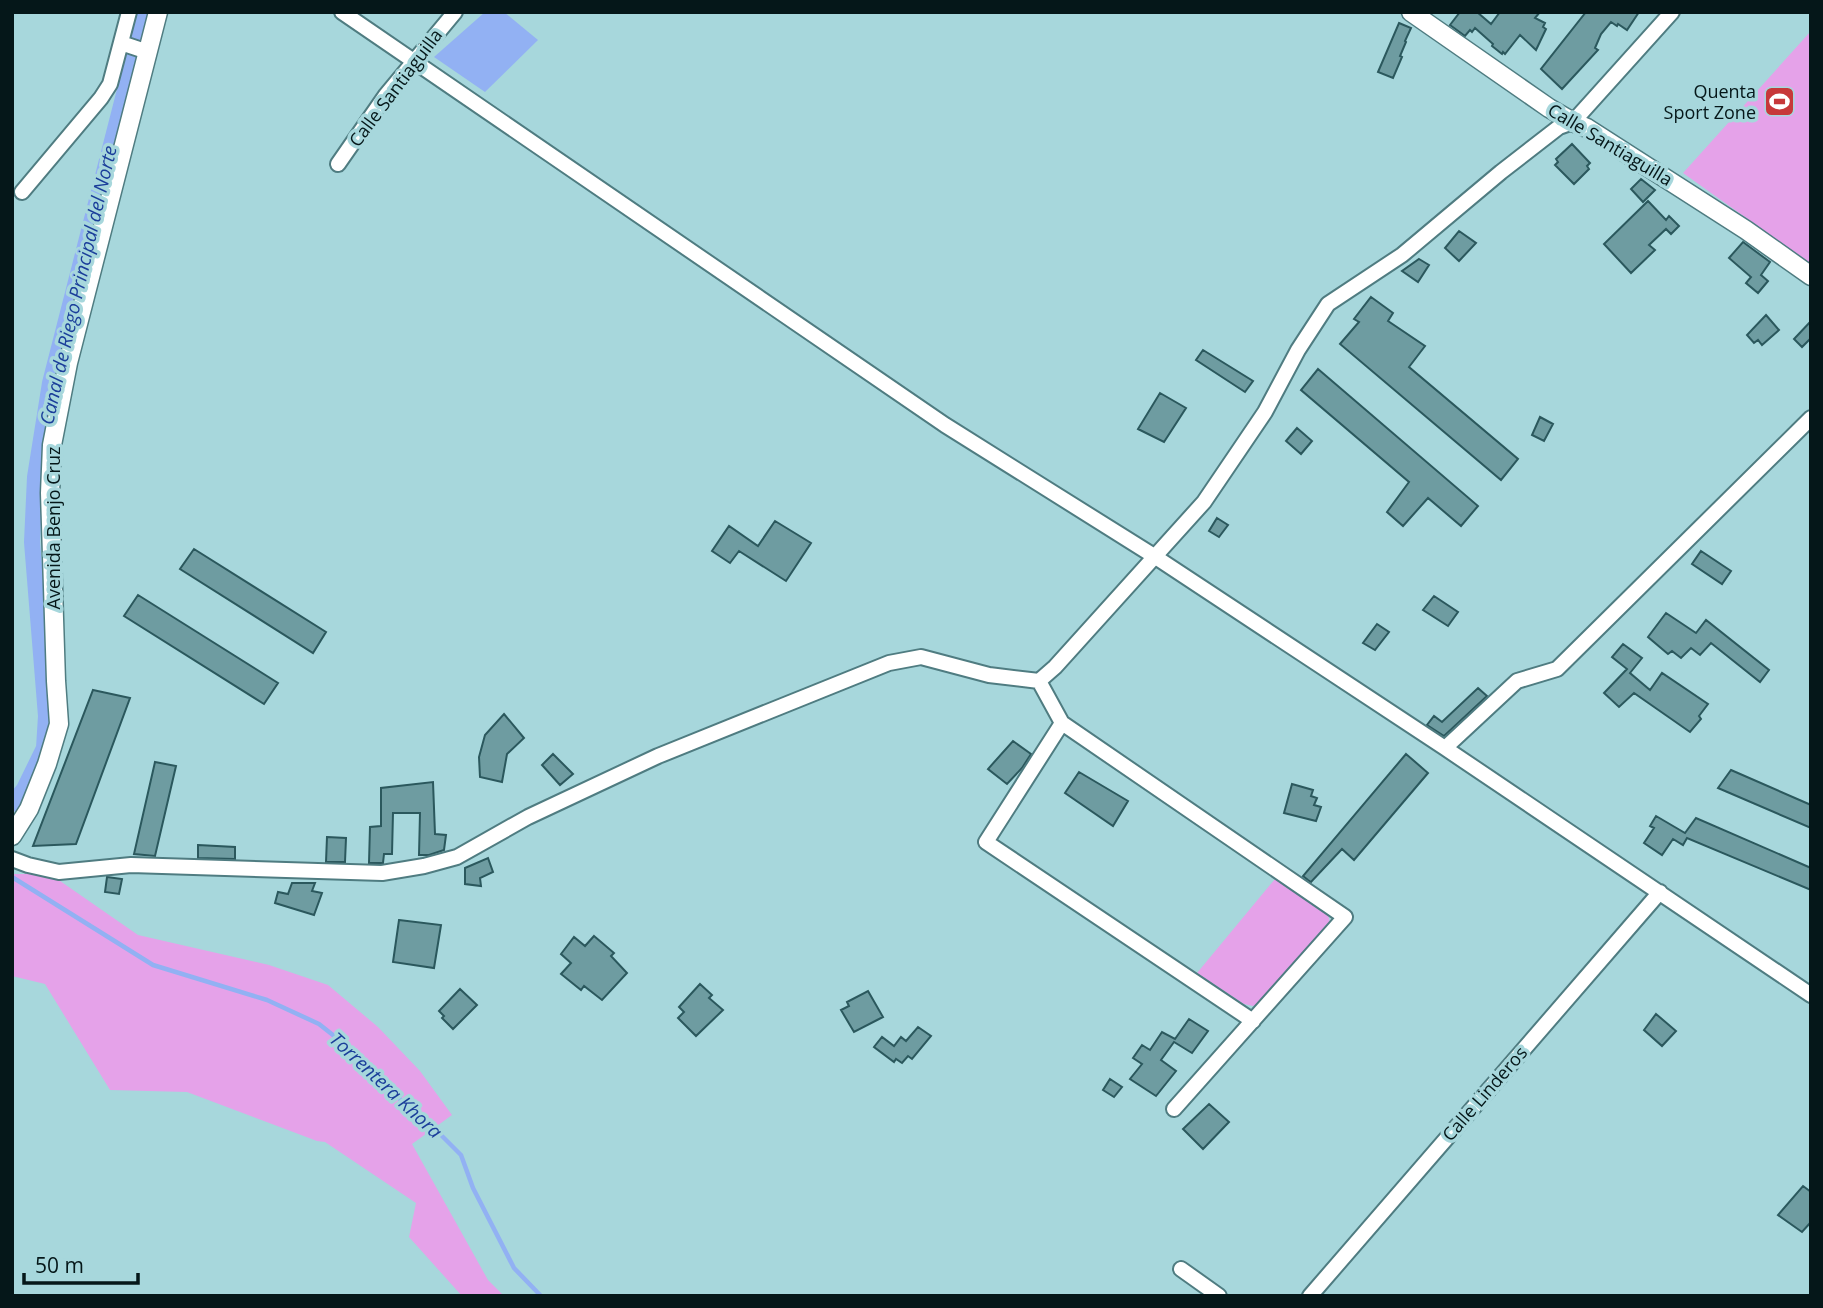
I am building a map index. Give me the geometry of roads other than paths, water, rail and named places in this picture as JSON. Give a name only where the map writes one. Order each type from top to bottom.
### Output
[{"type":"street","name":"Avenida Benjo Cruz","points":[[12,836],[29,810],[60,724],[56,681],[50,493],[52,445],[134,47],[129,12]]},
{"type":"street","name":"Avenida Benjo Cruz","points":[[22,192],[101,98],[158,12]]},
{"type":"street","points":[[342,12],[945,425],[1154,556],[1811,995]]},
{"type":"street","name":"Calle Santiaguilla","points":[[338,164],[386,95],[455,12]]},
{"type":"street","name":"Calle Santiaguilla","points":[[1411,12],[1549,108],[1587,128],[1712,208],[1811,276]]},
{"type":"street","points":[[12,859],[60,872],[131,865],[382,873],[424,866],[457,857],[528,817],[658,756],[889,663],[921,657],[989,675],[1039,681],[1055,667],[1204,502],[1265,412],[1298,350],[1328,304],[1402,255],[1501,172],[1559,127],[1573,122],[1672,12]]},
{"type":"street","points":[[1445,748],[1517,681],[1557,669],[1811,418]]},
{"type":"street","points":[[1039,681],[1062,723],[1345,917],[1174,1109]]},
{"type":"street","points":[[1062,723],[986,842],[1253,1021]]},
{"type":"street","name":"Calle Linderos","points":[[1310,1296],[1660,892]]},
{"type":"street","points":[[1181,1269],[1219,1296]]},
{"type":"water","points":[[485,12],[504,12],[538,40],[485,92],[434,57]]},
{"type":"waterway","name":"Canal de Riego Principal del Norte","points":[[12,804],[24,789],[44,748],[46,716],[32,542],[35,477],[50,383],[145,12]]},
{"type":"waterway","name":"Torrentera Khora","points":[[12,877],[153,965],[267,1000],[319,1024],[343,1043],[387,1088],[461,1155],[473,1188],[514,1268],[541,1296]]},
{"type":"place","name":"Quenta Sport Zone","points":[[1779,102]]}]
